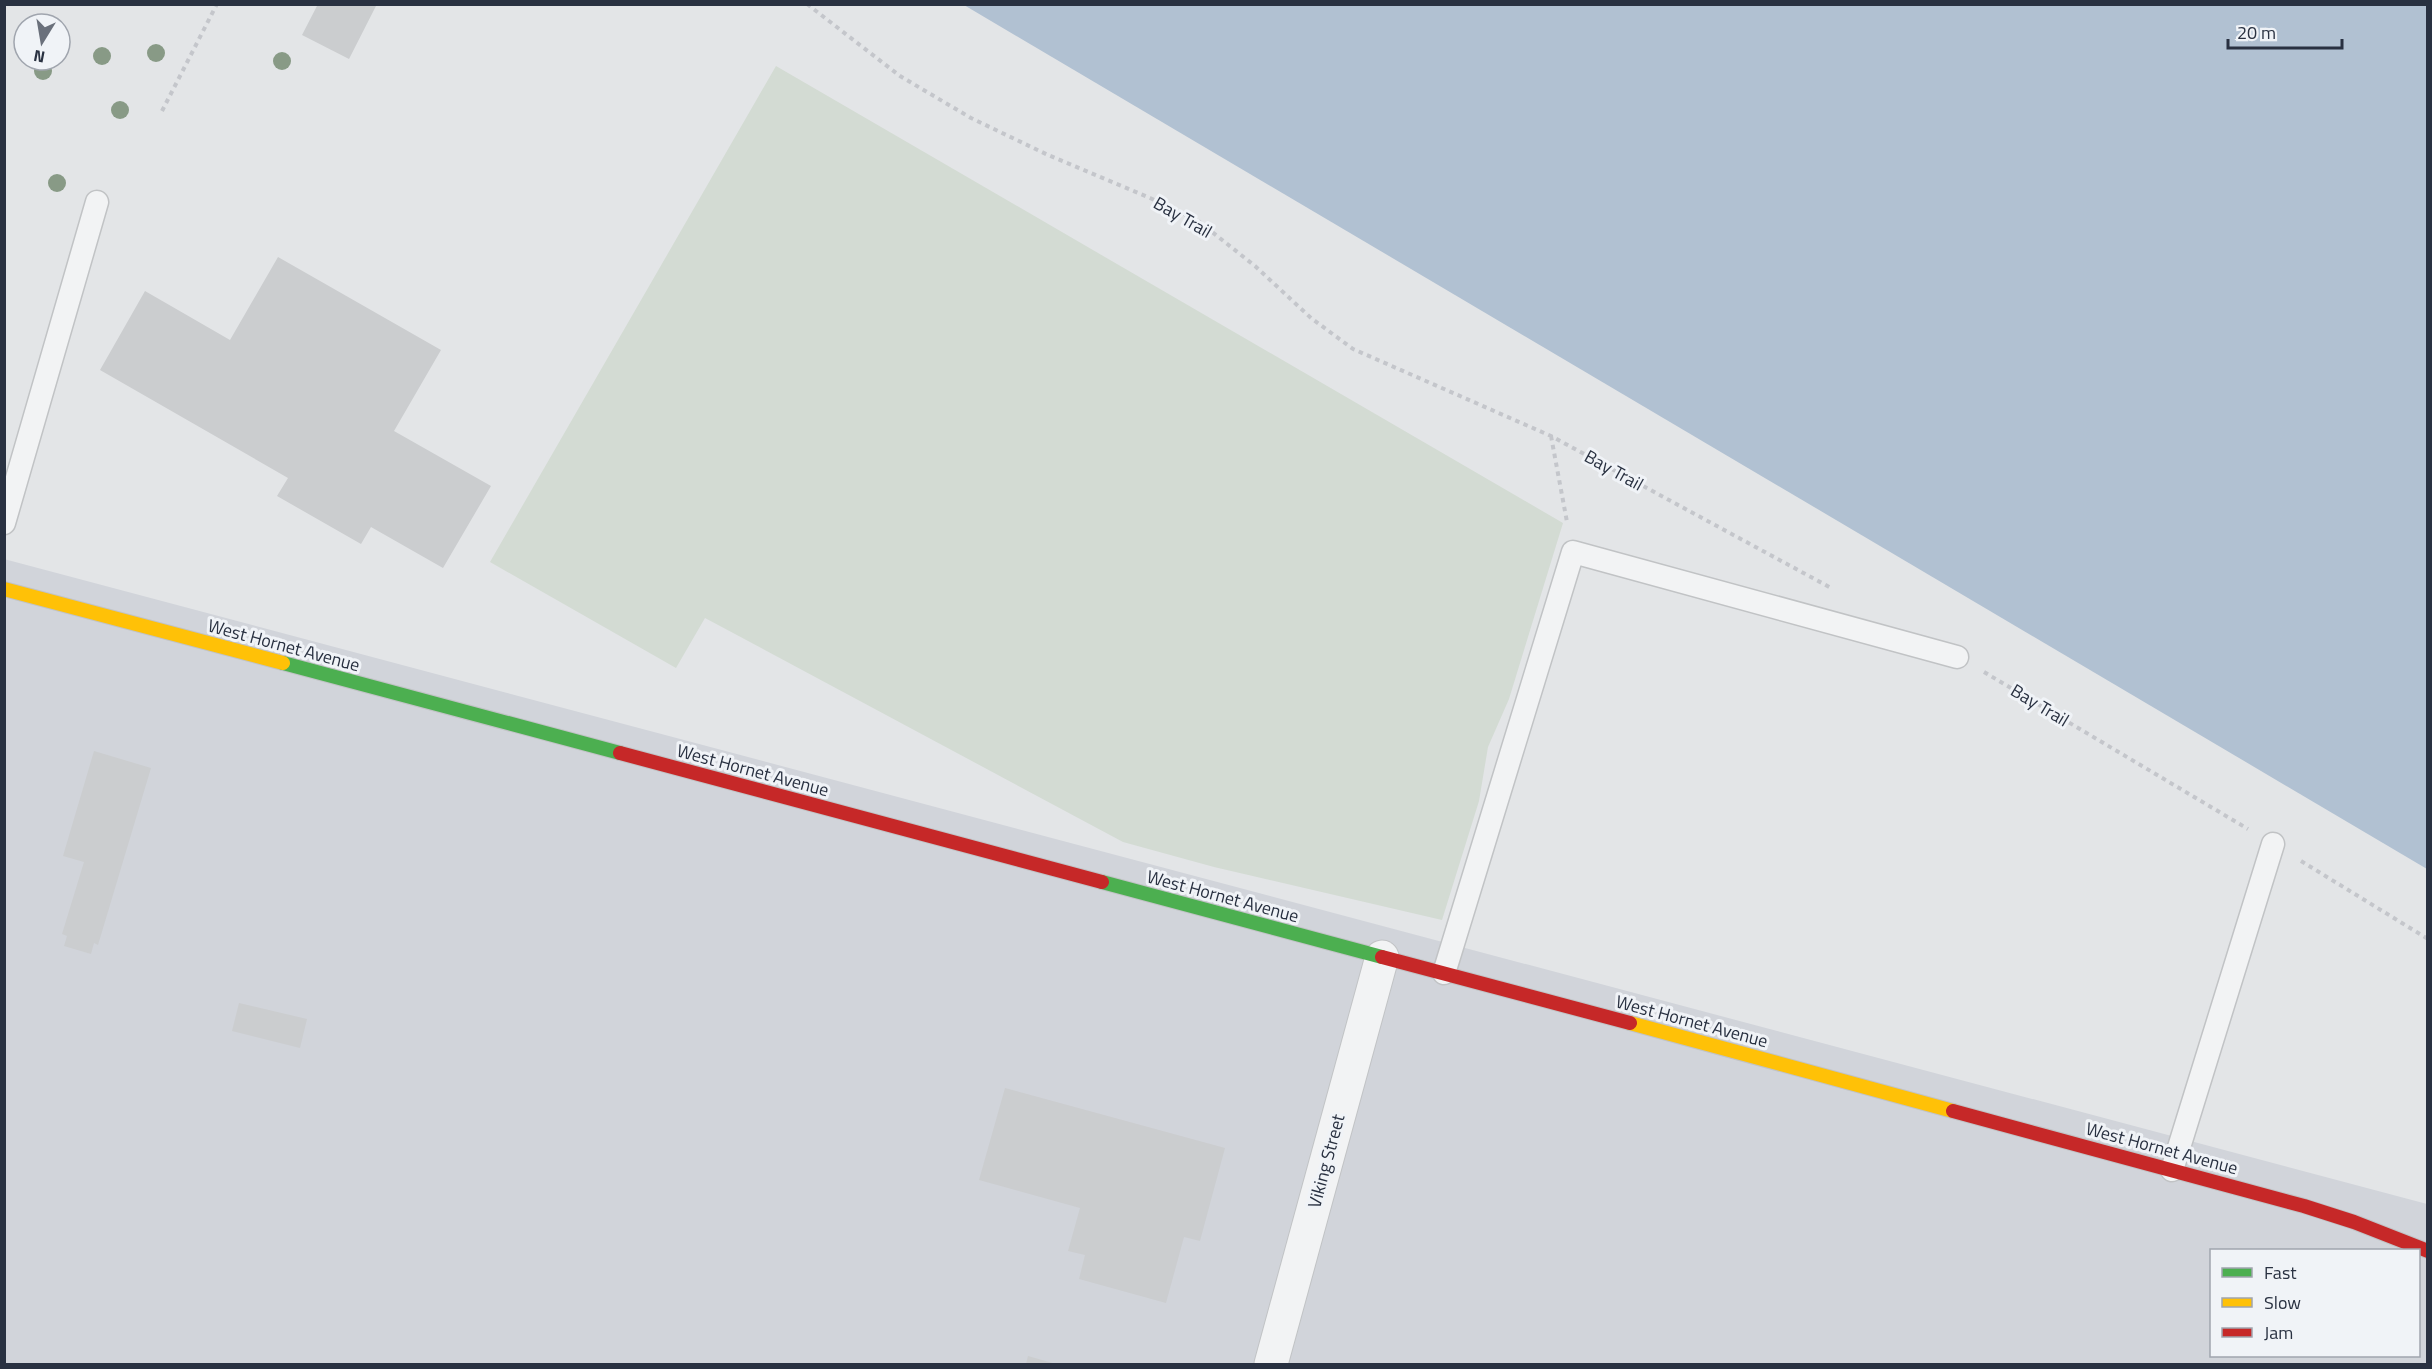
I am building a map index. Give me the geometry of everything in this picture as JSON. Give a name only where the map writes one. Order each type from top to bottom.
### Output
[{"type":"street","name":"West Hornet Avenue","points":[[4,589],[1444,973],[2172,1170],[2314,1209],[2427,1251]]},
{"type":"street","name":"Viking Street","points":[[1271,1365],[1382,957]]},
{"type":"lane","points":[[4,523],[97,202]]},
{"type":"lane","points":[[1444,973],[1573,552],[1957,657]]},
{"type":"lane","points":[[2172,1170],[2273,844]]},
{"type":"path","points":[[162,111],[217,4]]},
{"type":"path","name":"Bay Trail","points":[[807,4],[900,76],[971,118],[1048,155],[1197,220],[1255,266],[1311,318],[1353,349],[1551,436],[1843,594]]},
{"type":"path","points":[[1551,436],[1573,552]]},
{"type":"path","name":"Bay Trail","points":[[1957,657],[2273,844],[2427,939]]},
{"type":"shaded area","points":[[776,66],[1563,523],[1509,699],[1488,747],[1479,801],[1442,920],[1214,867],[1123,842],[705,618],[676,668],[490,562]]},
{"type":"shaded area","points":[[4,559],[2427,1204],[2427,1364],[5,1364]]},
{"type":"water","points":[[964,5],[2427,5],[2427,869]]},
{"type":"building","points":[[318,4],[377,4],[349,59],[302,35]]},
{"type":"building","points":[[278,257],[441,350],[394,431],[491,486],[443,568],[371,527],[361,544],[277,496],[288,478],[100,370],[145,291],[230,340]]},
{"type":"building","points":[[94,751],[151,768],[98,945],[94,943],[91,954],[64,946],[67,936],[62,934],[84,862],[63,856]]},
{"type":"building","points":[[239,1003],[307,1019],[300,1048],[232,1031]]},
{"type":"building","points":[[1005,1088],[1225,1148],[1200,1241],[1184,1237],[1166,1303],[1079,1279],[1085,1255],[1068,1251],[1080,1208],[979,1180]]},
{"type":"building","points":[[1028,1356],[1056,1364],[1026,1364]]},
{"type":"traffic: fast","points":[[283,663],[620,753]]},
{"type":"traffic: fast","points":[[1102,882],[1382,957]]},
{"type":"traffic: slow","points":[[4,589],[283,663]]},
{"type":"traffic: slow","points":[[1630,1023],[1953,1111]]},
{"type":"traffic: jam","points":[[620,753],[1102,882]]},
{"type":"traffic: jam","points":[[1382,957],[1630,1023]]},
{"type":"traffic: jam","points":[[1953,1111],[2304,1206],[2354,1222],[2428,1251]]}]
